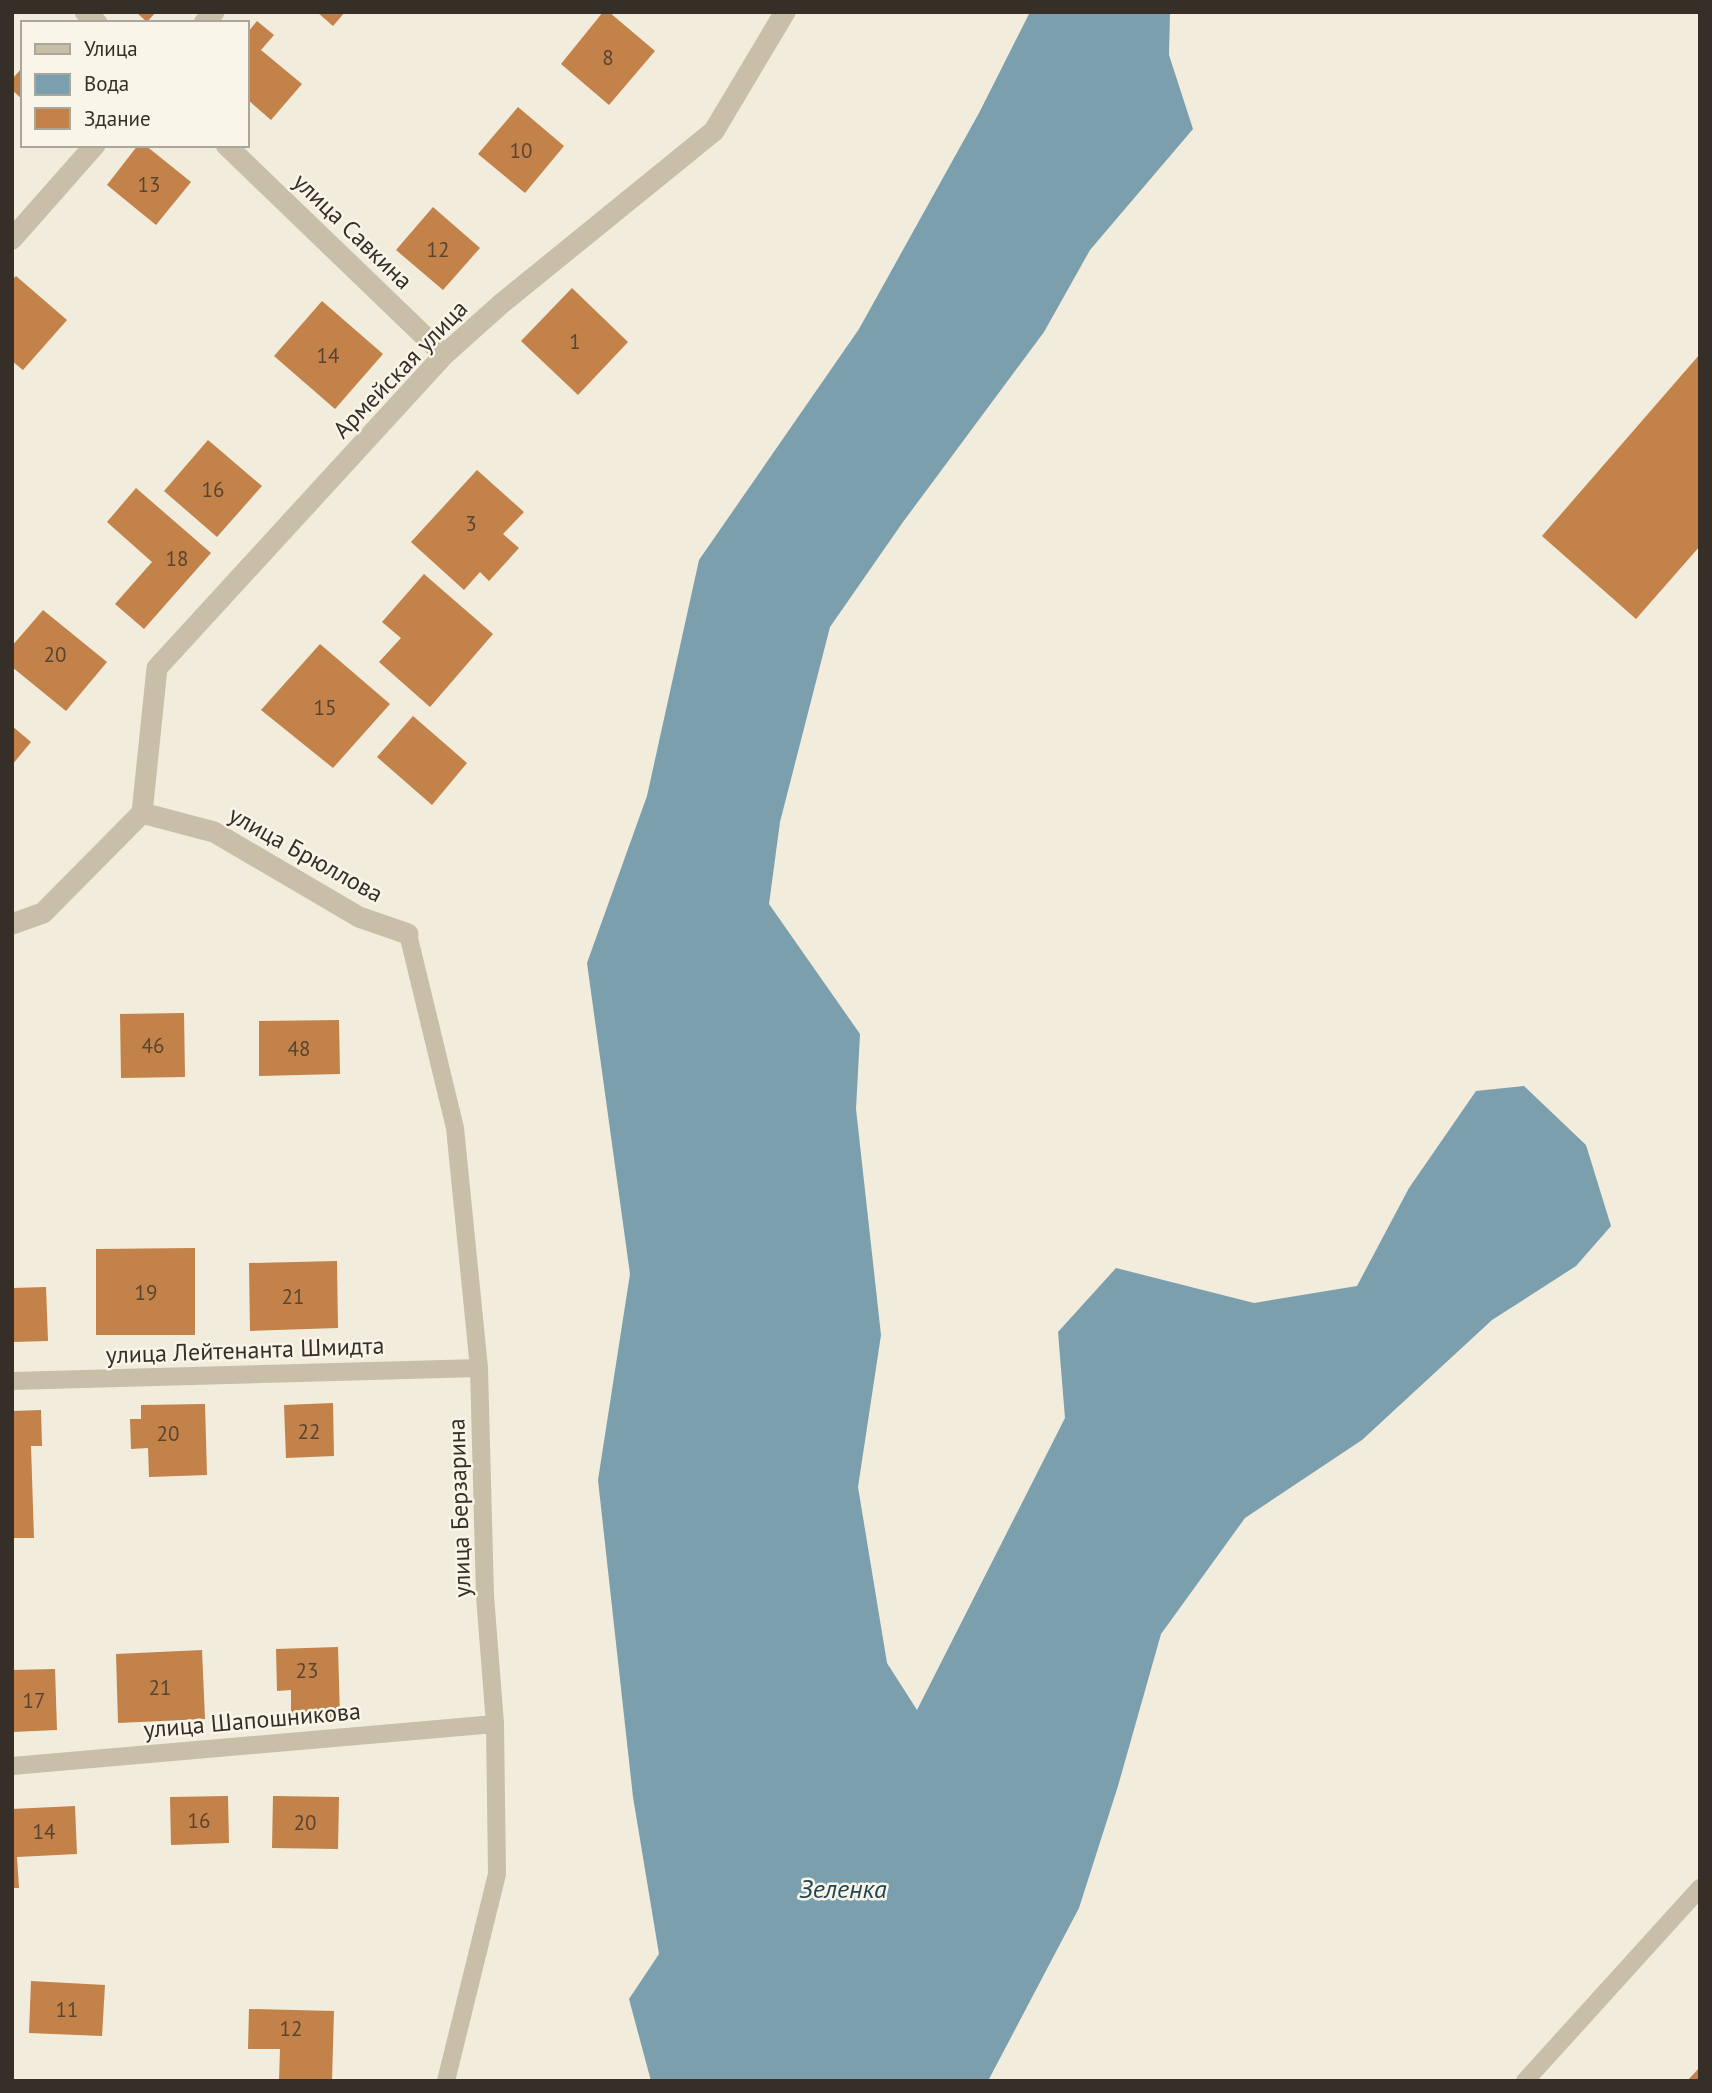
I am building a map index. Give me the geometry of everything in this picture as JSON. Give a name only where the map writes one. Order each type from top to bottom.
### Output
[{"type":"street","name":"Армейская улица","points":[[142,813],[157,668],[444,355],[501,303],[714,131],[785,12]]},
{"type":"street","points":[[12,239],[93,147]]},
{"type":"street","name":"улица Савкина","points":[[228,147],[444,355]]},
{"type":"street","points":[[12,924],[43,913],[142,813]]},
{"type":"street","name":"улица Брюллова","points":[[142,813],[214,832],[359,918],[408,934]]},
{"type":"lane","name":"улица Берзарина","points":[[408,934],[455,1128],[479,1368],[485,1596],[495,1724],[496,1874],[446,2081]]},
{"type":"lane","name":"улица Лейтенанта Шмидта","points":[[12,1381],[479,1368]]},
{"type":"lane","name":"улица Шапошникова","points":[[12,1766],[495,1724]]},
{"type":"lane","points":[[1525,2081],[1700,1888]]},
{"type":"water","name":"Зеленка","points":[[1030,12],[1170,12],[1169,55],[1193,129],[1090,250],[1044,332],[903,522],[830,627],[780,822],[769,904],[860,1034],[856,1109],[881,1335],[858,1487],[887,1663],[917,1710],[1065,1418],[1058,1332],[1116,1268],[1254,1303],[1357,1286],[1409,1188],[1476,1091],[1524,1086],[1586,1145],[1611,1226],[1576,1266],[1492,1320],[1362,1440],[1245,1518],[1161,1634],[1118,1786],[1079,1908],[988,2081],[651,2081],[629,1999],[659,1954],[633,1797],[598,1480],[630,1274],[587,963],[647,796],[699,560],[859,329],[979,113]]},
{"type":"building","points":[[136,12],[156,12],[148,21]]},
{"type":"building","points":[[317,12],[345,12],[333,26]]},
{"type":"building","points":[[603,12],[609,12],[655,51],[609,105],[561,64]]},
{"type":"building","points":[[257,21],[274,35],[261,50],[302,84],[271,120],[248,100],[248,32]]},
{"type":"building","points":[[21,69],[21,98],[12,90],[12,79]]},
{"type":"building","points":[[518,107],[564,146],[525,193],[478,154]]},
{"type":"building","points":[[136,147],[147,147],[191,182],[156,225],[107,185]]},
{"type":"building","points":[[433,207],[480,248],[443,290],[396,250]]},
{"type":"building","points":[[16,276],[67,320],[23,370],[12,361],[12,280]]},
{"type":"building","points":[[572,288],[628,342],[578,395],[521,341]]},
{"type":"building","points":[[322,301],[383,354],[335,409],[274,356]]},
{"type":"building","points":[[1700,354],[1700,546],[1636,619],[1542,536]]},
{"type":"building","points":[[208,440],[262,486],[217,537],[164,491]]},
{"type":"building","points":[[477,470],[524,512],[503,534],[519,548],[489,581],[480,572],[464,590],[411,542]]},
{"type":"building","points":[[136,488],[211,553],[144,629],[115,604],[152,562],[107,522]]},
{"type":"building","points":[[424,574],[493,634],[430,707],[379,662],[401,638],[382,622]]},
{"type":"building","points":[[43,610],[107,662],[66,711],[12,667],[12,646]]},
{"type":"building","points":[[320,644],[390,704],[333,768],[261,710]]},
{"type":"building","points":[[413,716],[467,763],[432,805],[377,757]]},
{"type":"building","points":[[12,726],[31,742],[12,765]]},
{"type":"building","points":[[184,1013],[185,1077],[121,1078],[120,1014]]},
{"type":"building","points":[[339,1020],[340,1074],[259,1076],[259,1021]]},
{"type":"building","points":[[195,1248],[195,1335],[96,1335],[96,1249]]},
{"type":"building","points":[[337,1261],[338,1328],[250,1331],[249,1263]]},
{"type":"building","points":[[46,1287],[48,1341],[12,1342],[12,1288]]},
{"type":"building","points":[[333,1403],[334,1456],[286,1458],[284,1405]]},
{"type":"building","points":[[205,1404],[207,1475],[149,1477],[148,1448],[131,1449],[130,1419],[141,1419],[141,1405]]},
{"type":"building","points":[[41,1410],[42,1446],[31,1446],[34,1538],[12,1538],[12,1411]]},
{"type":"building","points":[[338,1647],[340,1717],[291,1719],[291,1690],[277,1691],[276,1649]]},
{"type":"building","points":[[202,1650],[205,1719],[118,1723],[116,1654]]},
{"type":"building","points":[[55,1669],[57,1730],[12,1732],[12,1670]]},
{"type":"building","points":[[228,1796],[229,1843],[171,1845],[170,1797]]},
{"type":"building","points":[[273,1796],[339,1797],[338,1849],[272,1848]]},
{"type":"building","points":[[75,1806],[77,1854],[17,1857],[19,1888],[12,1888],[12,1809]]},
{"type":"building","points":[[31,1981],[105,1985],[102,2036],[29,2033]]},
{"type":"building","points":[[249,2009],[334,2011],[332,2081],[279,2081],[280,2049],[248,2049]]},
{"type":"building","points":[[1700,2067],[1700,2081],[1687,2081]]}]
